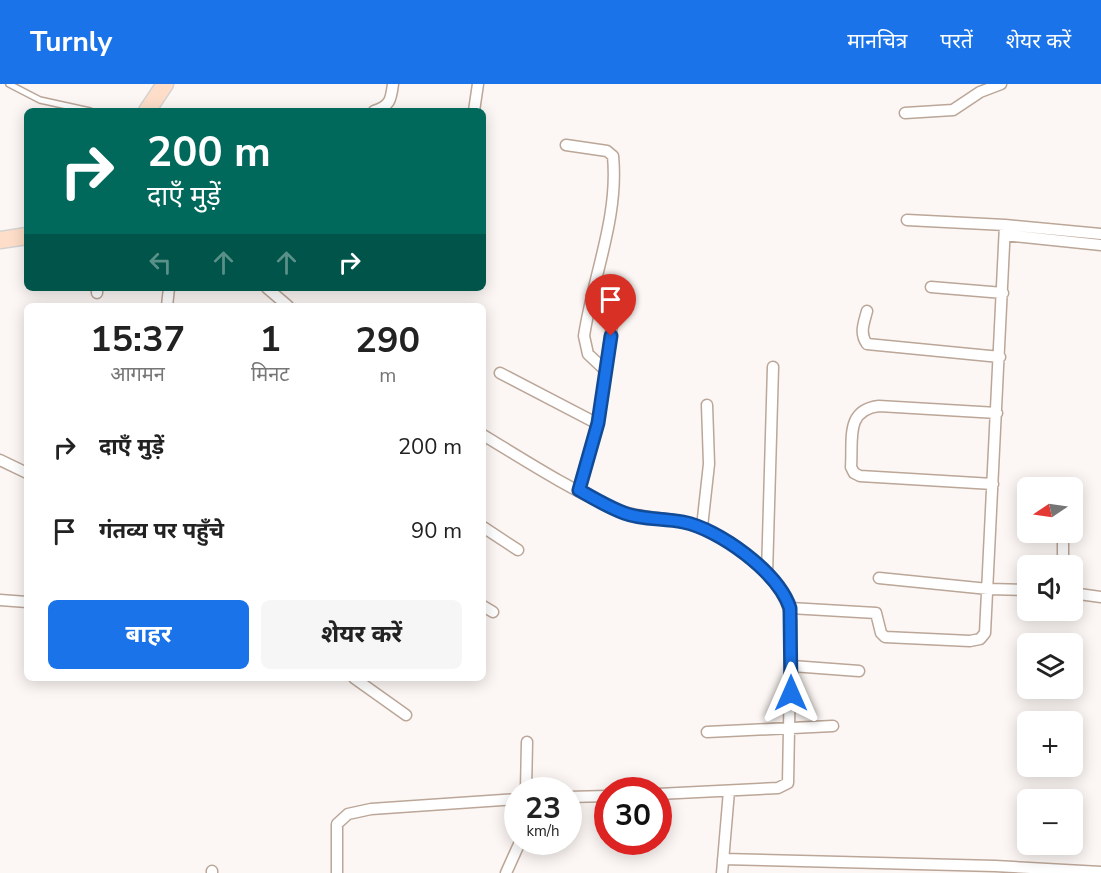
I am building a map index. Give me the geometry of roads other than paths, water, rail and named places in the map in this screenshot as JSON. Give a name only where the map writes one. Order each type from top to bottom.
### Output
[{"type":"main road","points":[[149,108],[165,84]]},
{"type":"main road","points":[[0,240],[24,236]]},
{"type":"street","points":[[382,108],[391,101],[393,84]]},
{"type":"street","points":[[474,108],[477,84]]},
{"type":"street","points":[[905,113],[953,110],[980,92],[1001,84]]},
{"type":"street","points":[[387,106],[391,108]]},
{"type":"street","points":[[566,145],[607,151],[613,156],[614,184],[611,213],[584,336],[588,354],[606,371]]},
{"type":"street","points":[[907,220],[1005,230],[1101,245]]},
{"type":"street","points":[[1005,230],[1101,234]]},
{"type":"street","points":[[790,608],[876,613],[880,633],[885,637],[970,641],[980,639],[985,633],[1005,230]]},
{"type":"street","points":[[931,287],[1003,293]]},
{"type":"street","points":[[270,291],[284,303]]},
{"type":"street","points":[[867,310],[862,338],[867,344],[1000,357]]},
{"type":"street","points":[[579,490],[598,423],[613,318]]},
{"type":"street","points":[[766,574],[773,367]]},
{"type":"street","points":[[500,373],[598,423]]},
{"type":"street","points":[[702,527],[709,464],[707,405]]},
{"type":"street","points":[[993,484],[860,476],[851,466],[854,417],[861,410],[879,406],[997,413]]},
{"type":"street","points":[[486,437],[625,514],[683,522],[702,527],[723,537],[766,574],[785,598],[790,608],[792,666],[788,783],[778,788],[672,793]]},
{"type":"street","points":[[0,460],[24,472]]},
{"type":"street","points":[[486,529],[518,550]]},
{"type":"street","points":[[879,578],[1017,590]]},
{"type":"street","points":[[1083,595],[1101,597]]},
{"type":"street","points":[[0,600],[24,602]]},
{"type":"street","points":[[792,666],[859,670]]},
{"type":"street","points":[[358,681],[406,714]]},
{"type":"street","points":[[707,732],[833,726]]},
{"type":"street","points":[[526,777],[527,742]]},
{"type":"street","points":[[722,873],[729,791]]},
{"type":"street","points":[[337,873],[337,824],[348,814],[371,809],[504,800]]},
{"type":"street","points":[[506,873],[514,855]]},
{"type":"street","points":[[723,859],[995,866],[1101,872]]},
{"type":"lane","points":[[9,84],[40,100],[76,108]]}]
